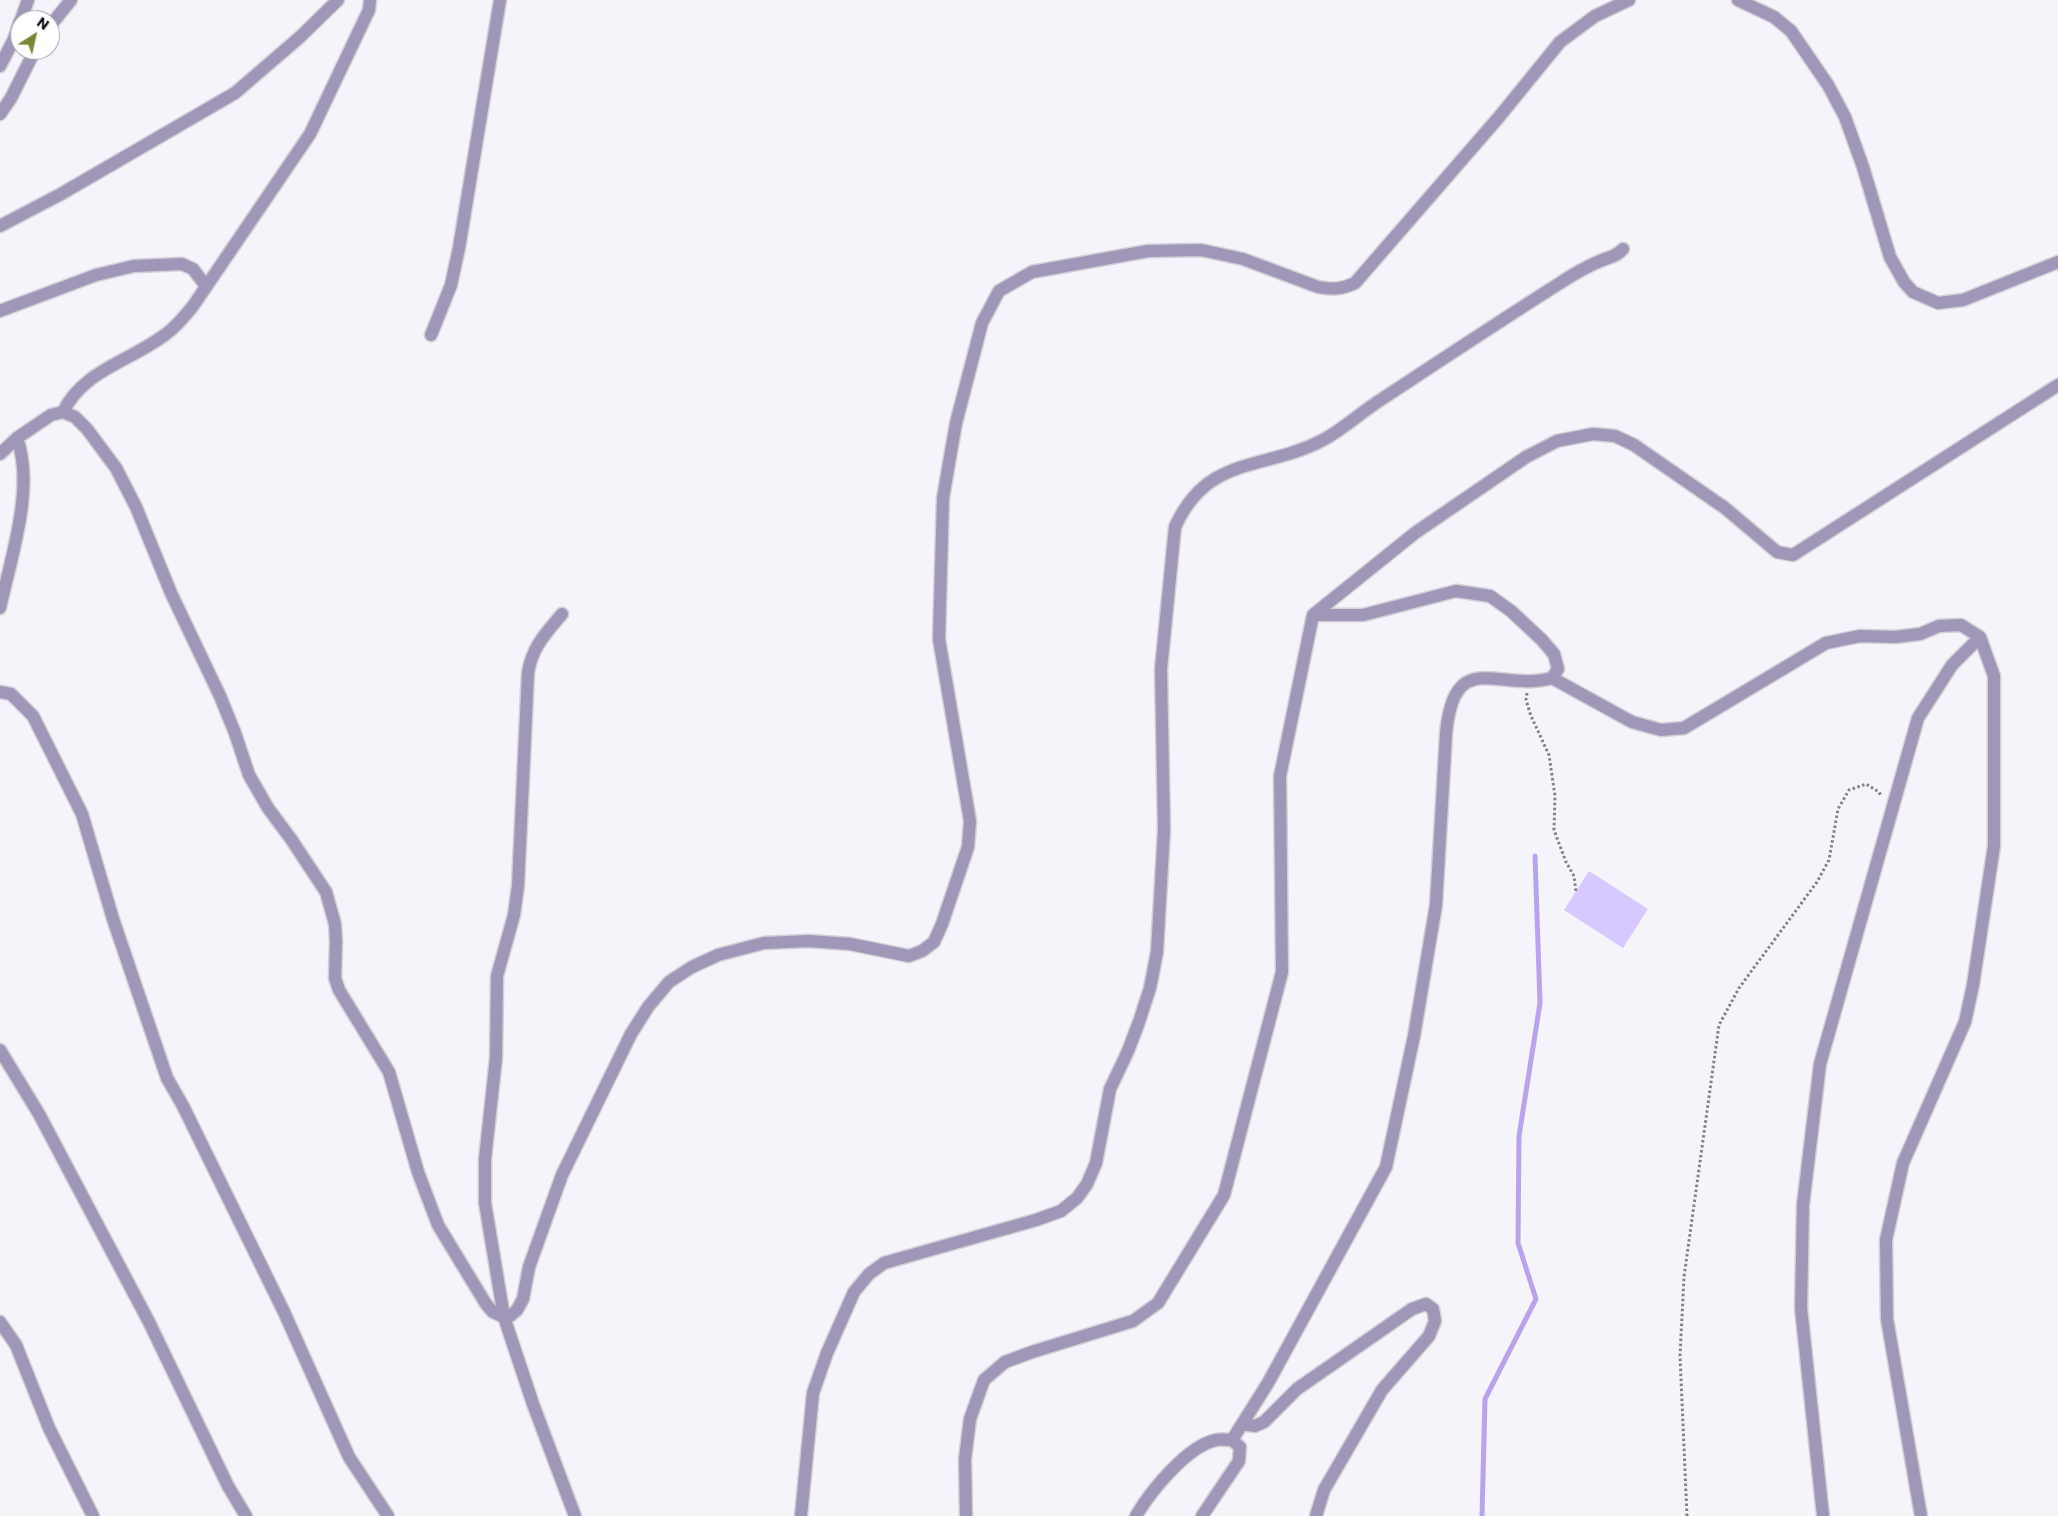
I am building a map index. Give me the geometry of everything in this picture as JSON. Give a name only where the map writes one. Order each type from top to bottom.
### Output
[{"type":"street","points":[[60,14],[71,0]]},
{"type":"street","points":[[0,226],[61,194],[235,93],[300,38],[338,0]]},
{"type":"street","points":[[63,412],[69,399],[102,370],[165,335],[178,324],[310,134],[368,10],[370,0]]},
{"type":"street","points":[[431,335],[451,285],[460,248],[500,0]]},
{"type":"street","points":[[0,454],[16,438],[51,415],[63,412],[75,418],[87,429],[116,468],[147,532],[171,593],[220,696],[252,780],[268,808],[326,892],[334,924],[336,940],[335,978],[339,990],[389,1072],[418,1172],[438,1225],[486,1304],[493,1312],[504,1317],[510,1316],[517,1310],[523,1299],[529,1267],[562,1175],[631,1034],[648,1007],[669,982],[692,967],[718,955],[764,943],[810,941],[850,944],[908,956],[922,951],[934,942],[965,859],[970,821],[939,639],[943,498],[956,423],[982,323],[999,291],[1032,272],[1148,251],[1202,250],[1243,259],[1318,287],[1329,289],[1344,288],[1355,283],[1499,117],[1560,42],[1595,16],[1629,0]]},
{"type":"street","points":[[1738,0],[1774,16],[1791,31],[1828,85],[1845,117],[1863,167],[1890,256],[1904,282],[1913,292],[1938,303],[1963,300],[2058,262]]},
{"type":"street","points":[[0,66],[10,47]]},
{"type":"street","points":[[0,114],[11,98],[30,60]]},
{"type":"street","points":[[801,1516],[813,1393],[841,1318],[854,1292],[869,1274],[884,1263],[1036,1220],[1061,1211],[1077,1198],[1096,1163],[1110,1088],[1128,1051],[1139,1022],[1150,988],[1157,952],[1164,830],[1161,669],[1175,527],[1181,513],[1199,489],[1210,482],[1243,466],[1303,449],[1322,440],[1376,402],[1564,280],[1598,261],[1615,256],[1623,249]]},
{"type":"street","points":[[0,312],[96,275],[134,266],[182,264],[193,269],[206,286]]},
{"type":"street","points":[[966,1516],[965,1460],[970,1418],[984,1380],[1005,1362],[1133,1321],[1158,1303],[1224,1196],[1282,972],[1280,776],[1313,615],[1415,533],[1526,457],[1557,441],[1593,434],[1615,436],[1634,445],[1725,508],[1777,552],[1793,555],[2058,385]]},
{"type":"street","points":[[0,608],[24,499],[22,452],[16,438]]},
{"type":"street","points":[[1313,615],[1363,615],[1456,591],[1490,596],[1511,611],[1554,654],[1558,668],[1552,678]]},
{"type":"street","points":[[562,614],[540,640],[530,657],[526,693],[518,886],[514,915],[497,976],[496,1058],[484,1159],[486,1203],[504,1317],[533,1404],[575,1516]]},
{"type":"street","points":[[1232,1440],[1268,1383],[1386,1167],[1414,1036],[1436,905],[1448,711],[1456,692],[1470,681],[1493,678],[1540,681],[1552,678],[1632,722],[1661,730],[1684,728],[1826,643],[1860,636],[1895,637],[1920,634],[1939,626],[1961,625],[1980,637],[1994,676],[1994,846],[1973,985],[1965,1022],[1903,1163],[1886,1240],[1887,1319],[1921,1516]]},
{"type":"street","points":[[1823,1516],[1800,1308],[1803,1205],[1820,1064],[1918,718],[1952,665],[1980,637]]},
{"type":"street","points":[[0,692],[11,694],[33,716],[82,814],[114,919],[167,1078],[183,1106],[284,1312],[349,1457],[388,1516]]},
{"type":"street","points":[[0,1050],[44,1123],[148,1322],[228,1486],[246,1516]]},
{"type":"street","points":[[1242,1424],[1255,1426],[1264,1422],[1297,1389],[1412,1309],[1426,1304],[1432,1309],[1435,1321],[1429,1336],[1382,1390],[1324,1490],[1316,1516]]},
{"type":"street","points":[[0,1322],[16,1345],[49,1428],[92,1516]]},
{"type":"street","points":[[1136,1516],[1146,1499],[1192,1452],[1216,1440],[1232,1440],[1240,1447],[1239,1461],[1202,1516]]},
{"type":"path","points":[[1529,680],[1526,700],[1549,755],[1555,796],[1554,830],[1566,862],[1574,876],[1576,892]]},
{"type":"path","points":[[1687,1516],[1680,1356],[1684,1277],[1719,1025],[1739,988],[1817,882],[1829,860],[1838,809],[1849,790],[1866,784],[1879,792],[1891,812]]},
{"type":"shaded area","points":[[1589,871],[1648,909],[1623,948],[1564,910]]},
{"type":"waterway","points":[[1482,1516],[1485,1399],[1536,1299],[1518,1243],[1519,1136],[1540,1003],[1535,856]]}]
